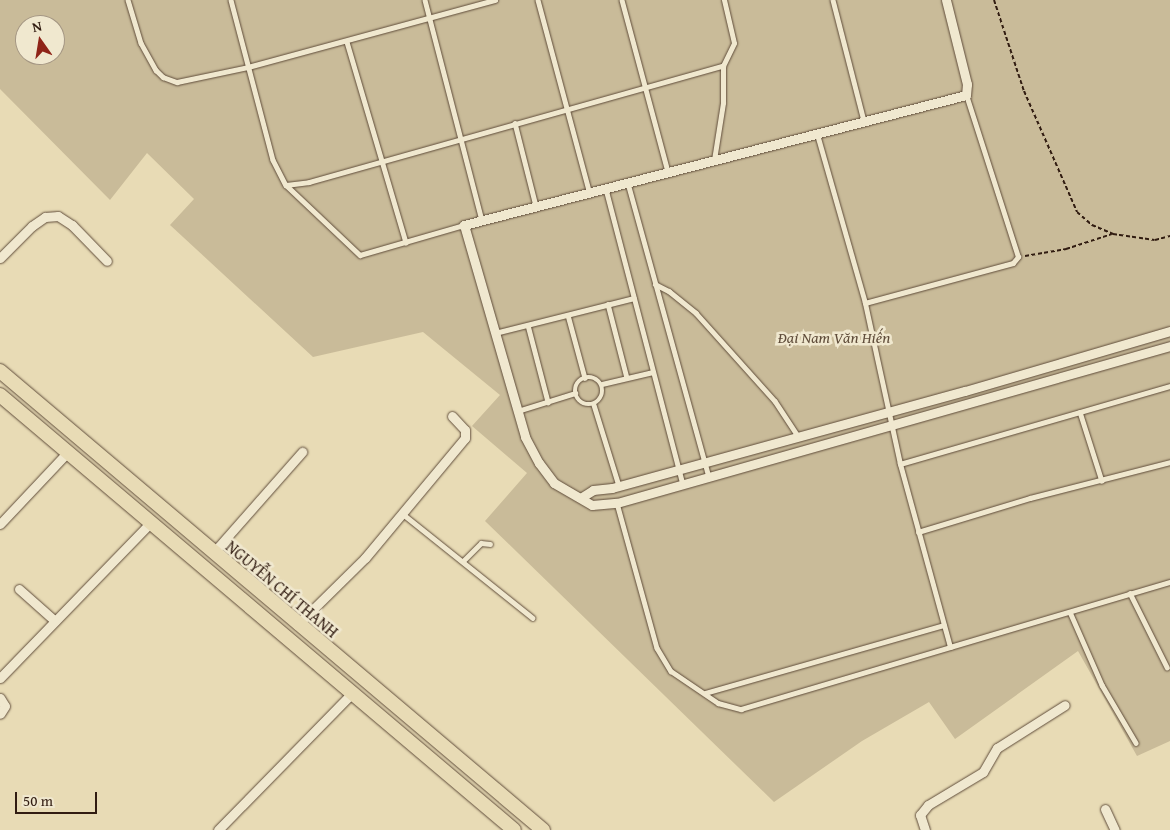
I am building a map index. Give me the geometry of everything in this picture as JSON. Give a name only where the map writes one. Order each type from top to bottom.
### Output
[{"type":"main road","name":"NGUYỄN CHÍ THANH","points":[[0,372],[297,625],[543,830]]},
{"type":"main road","points":[[0,395],[284,638],[514,830]]},
{"type":"main road","points":[[67,453],[80,439]]},
{"type":"main road","points":[[284,638],[297,625]]},
{"type":"street","points":[[946,0],[967,84],[966,95],[817,132],[464,225],[531,451],[554,483],[582,497],[592,505],[617,503],[708,478],[890,423],[1170,346]]},
{"type":"street","points":[[0,258],[32,226],[45,217],[58,216],[72,225],[107,261]]},
{"type":"street","points":[[582,497],[593,490],[618,486],[1170,331]]},
{"type":"street","points":[[297,625],[365,558],[465,438],[465,430],[452,416]]},
{"type":"street","points":[[213,553],[302,452]]},
{"type":"street","points":[[0,524],[67,453]]},
{"type":"street","points":[[0,678],[150,524]]},
{"type":"street","points":[[19,589],[55,621]]},
{"type":"street","points":[[218,830],[351,694]]},
{"type":"street","points":[[0,698],[5,706],[0,714]]},
{"type":"street","points":[[925,830],[920,815],[928,805],[983,772],[997,748],[1065,705]]},
{"type":"street","points":[[1106,809],[1115,830]]},
{"type":"lane","points":[[128,0],[141,43],[164,77],[177,82],[248,67],[347,42],[496,0]]},
{"type":"lane","points":[[231,0],[273,160],[286,185],[360,255],[464,225]]},
{"type":"lane","points":[[425,0],[482,220]]},
{"type":"lane","points":[[538,0],[589,192]]},
{"type":"lane","points":[[622,0],[647,87],[668,172]]},
{"type":"lane","points":[[714,160],[723,111],[723,66],[734,43],[724,0]]},
{"type":"lane","points":[[833,0],[864,121]]},
{"type":"lane","points":[[347,42],[406,243]]},
{"type":"lane","points":[[286,185],[309,182],[723,66]]},
{"type":"lane","points":[[865,302],[1013,263],[1018,257],[966,95]]},
{"type":"lane","points":[[515,123],[536,206]]},
{"type":"lane","points":[[817,132],[865,302],[900,464],[950,647]]},
{"type":"lane","points":[[628,182],[702,462],[708,478]]},
{"type":"lane","points":[[605,187],[683,485]]},
{"type":"lane","points":[[655,284],[669,291],[696,313],[775,401],[798,436]]},
{"type":"lane","points":[[496,333],[634,298]]},
{"type":"lane","points":[[608,304],[627,378]]},
{"type":"lane","points":[[568,315],[585,378]]},
{"type":"lane","points":[[528,325],[548,402]]},
{"type":"lane","points":[[602,384],[653,372]]},
{"type":"lane","points":[[585,378],[595,378],[602,384],[602,399],[594,405],[580,402],[575,394],[577,384],[585,378]]},
{"type":"lane","points":[[900,464],[1170,386]]},
{"type":"lane","points":[[518,411],[575,394]]},
{"type":"lane","points":[[594,405],[618,486]]},
{"type":"lane","points":[[1080,412],[1102,481]]},
{"type":"lane","points":[[918,532],[1030,498],[1170,462]]},
{"type":"lane","points":[[617,503],[657,648],[671,671],[718,703],[741,709],[1170,582]]},
{"type":"lane","points":[[402,513],[533,618]]},
{"type":"lane","points":[[463,561],[481,542],[490,544]]},
{"type":"lane","points":[[1130,593],[1167,667]]},
{"type":"lane","points":[[1070,612],[1102,685],[1136,743]]},
{"type":"lane","points":[[705,693],[944,625]]},
{"type":"path","points":[[994,0],[1024,91],[1077,212],[1092,225],[1112,234],[1155,240],[1170,236]]},
{"type":"path","points":[[1018,257],[1066,249],[1112,234]]},
{"type":"green space","name":"Đại Nam Văn Hiến","points":[[0,0],[1170,0],[1170,741],[1137,756],[1078,651],[955,739],[929,702],[862,741],[774,802],[485,521],[527,473],[472,426],[500,395],[423,332],[313,357],[170,225],[194,199],[147,153],[110,200],[0,89]]}]
